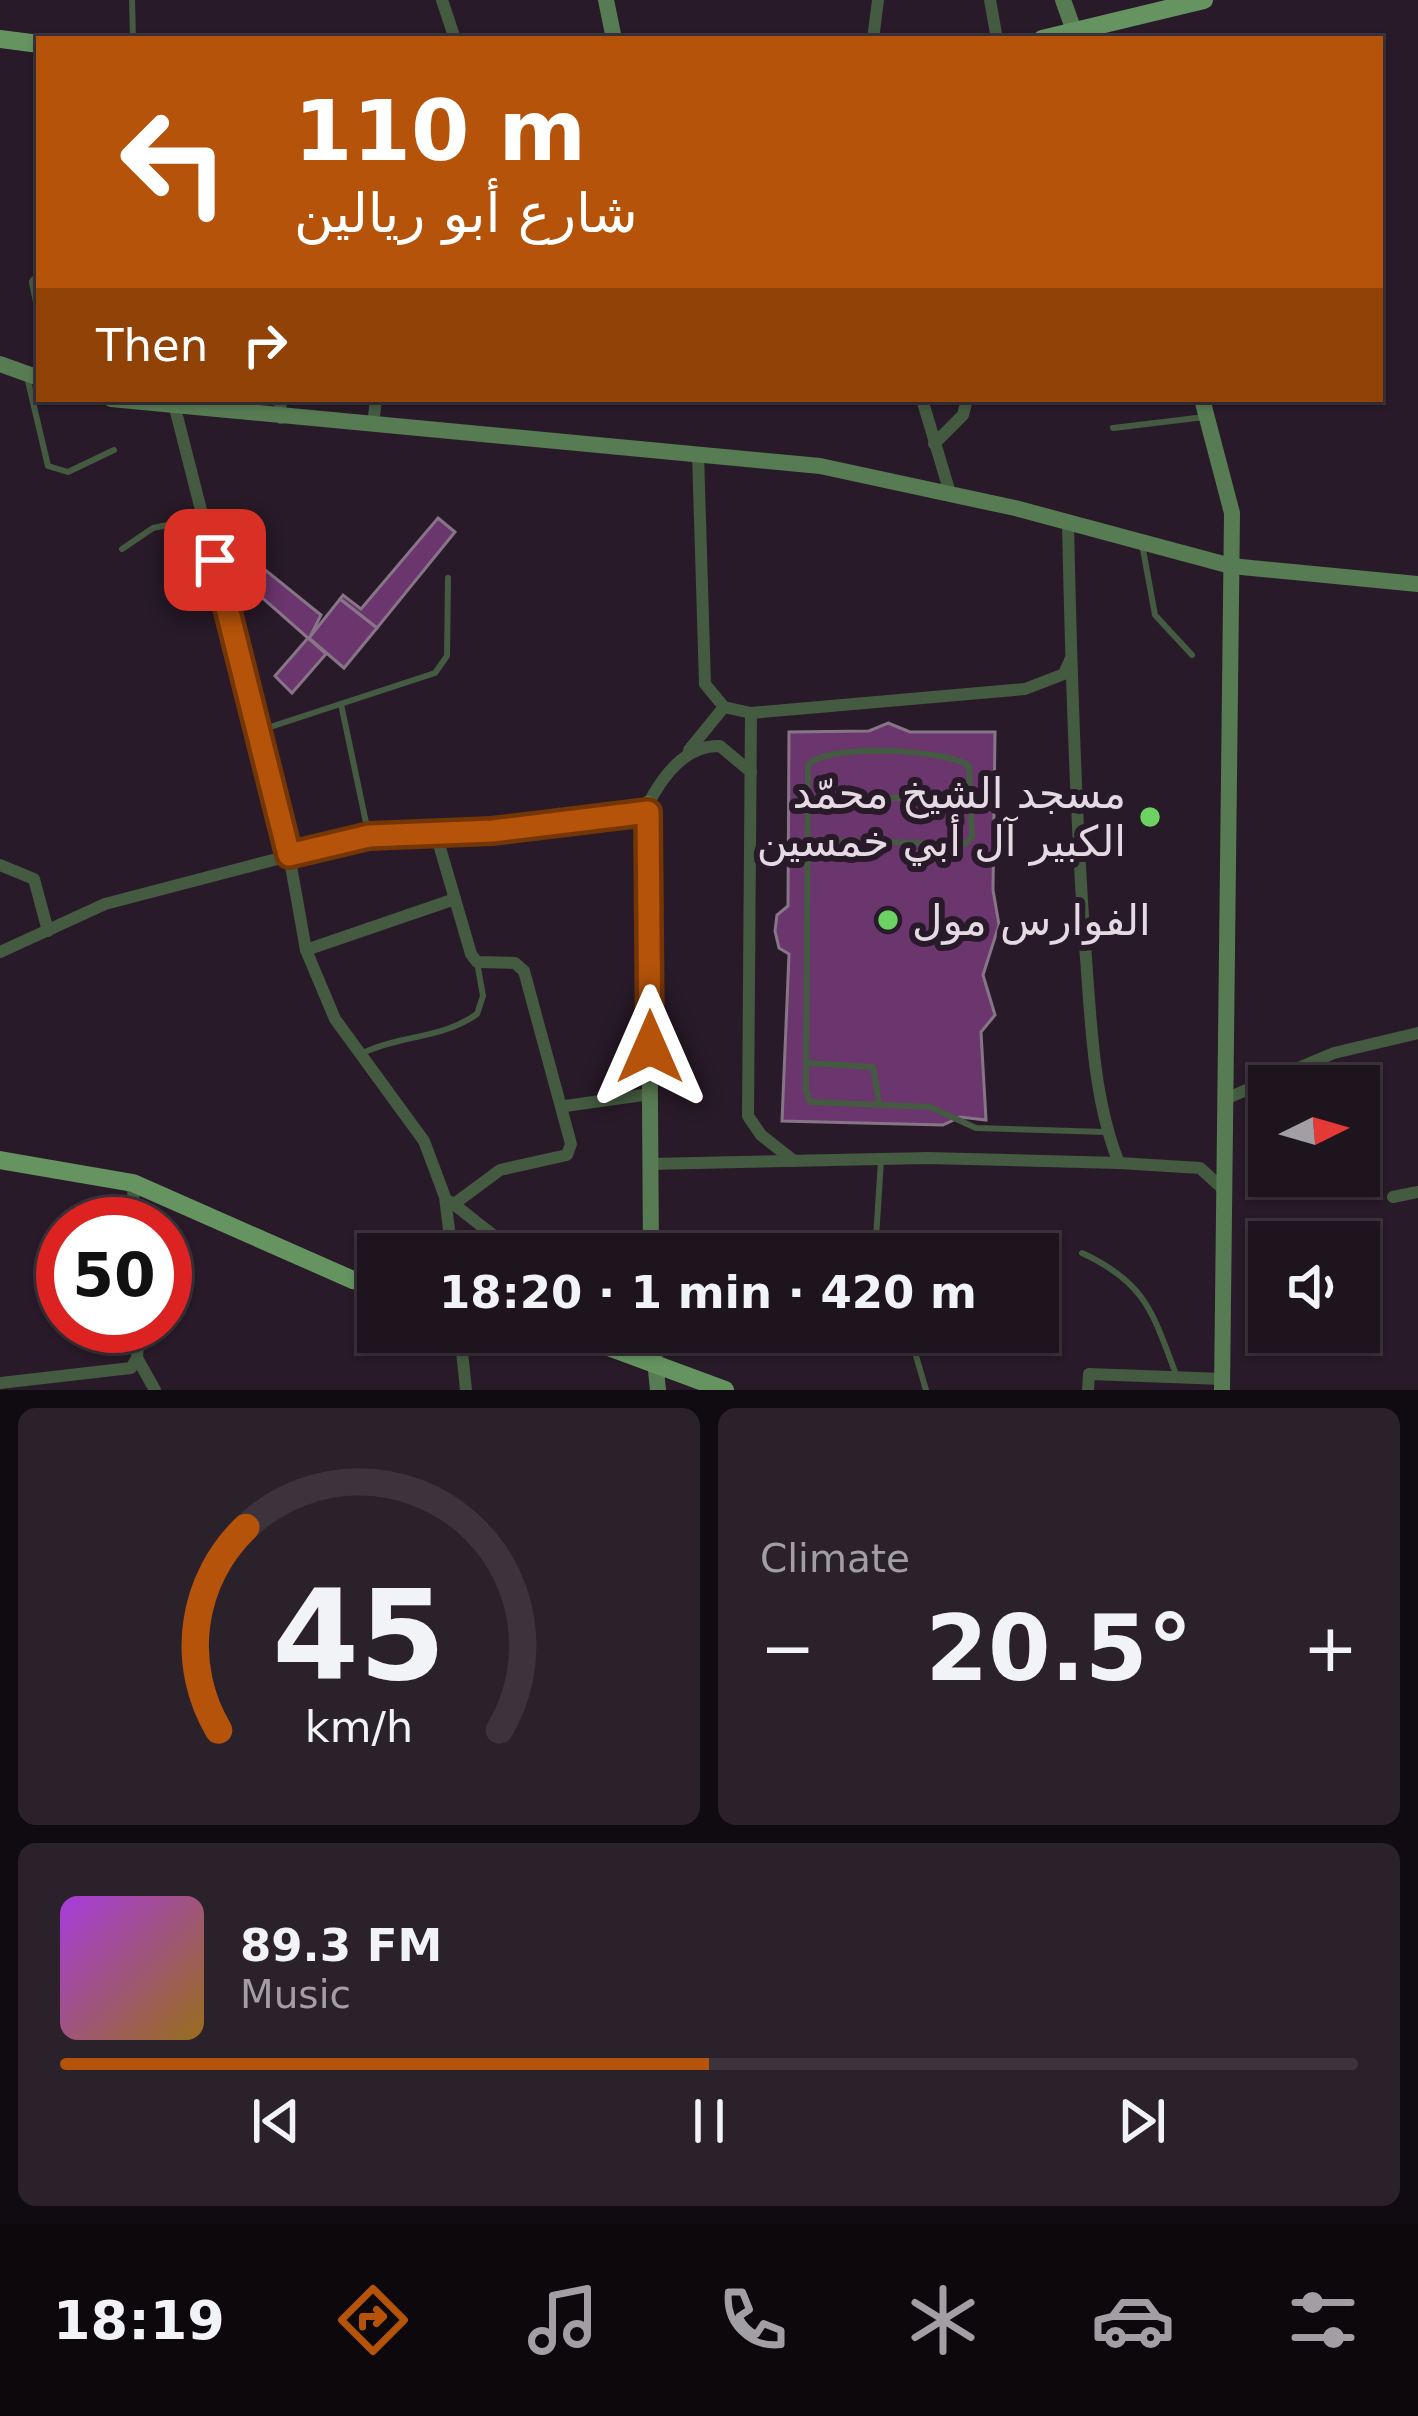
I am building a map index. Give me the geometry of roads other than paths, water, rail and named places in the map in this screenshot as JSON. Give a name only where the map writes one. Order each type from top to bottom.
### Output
[{"type":"main road","points":[[1075,35],[1204,0]]},
{"type":"main road","points":[[0,40],[36,44]]},
{"type":"main road","points":[[0,1160],[133,1183],[357,1281]]},
{"type":"main road","points":[[634,1353],[724,1390]]},
{"type":"street","points":[[442,0],[454,36]]},
{"type":"street","points":[[606,0],[613,36]]},
{"type":"street","points":[[873,36],[878,0]]},
{"type":"street","points":[[990,0],[996,36]]},
{"type":"street","points":[[1063,0],[1075,35]]},
{"type":"street","points":[[35,282],[36,287]]},
{"type":"street","points":[[0,364],[33,376]]},
{"type":"street","points":[[132,402],[175,408],[281,408],[374,425],[820,466],[950,493],[1232,566],[1418,584]]},
{"type":"street","points":[[374,425],[376,402]]},
{"type":"street","points":[[923,402],[950,493]]},
{"type":"street","points":[[934,444],[963,415],[966,402]]},
{"type":"street","points":[[175,408],[289,855],[306,950],[334,1019],[424,1141],[450,1201],[451,1233]]},
{"type":"street","points":[[1088,1390],[1089,1374],[1222,1384],[1232,566],[1230,490],[1205,408]]},
{"type":"street","points":[[698,454],[702,668],[705,684],[724,707],[751,713],[1025,689],[1064,674],[1071,658]]},
{"type":"street","points":[[1068,523],[1070,740],[1085,938],[1106,1132],[1118,1163]]},
{"type":"street","points":[[651,1233],[648,808],[724,707]]},
{"type":"street","points":[[751,713],[748,1116],[761,1135],[794,1161]]},
{"type":"street","points":[[685,756],[720,746],[751,772]]},
{"type":"street","points":[[0,952],[105,904],[369,836],[436,834],[648,808]]},
{"type":"street","points":[[436,834],[477,962],[515,963],[524,971],[565,1106],[571,1151],[500,1170],[450,1201]]},
{"type":"street","points":[[0,866],[34,879],[48,931]]},
{"type":"street","points":[[306,950],[455,899]]},
{"type":"street","points":[[1225,1099],[1334,1053],[1418,1033]]},
{"type":"street","points":[[565,1106],[650,1094]]},
{"type":"street","points":[[650,1165],[881,1160],[1118,1163],[1200,1168],[1225,1192]]},
{"type":"street","points":[[133,1183],[133,1197]]},
{"type":"street","points":[[1393,1197],[1418,1192]]},
{"type":"street","points":[[450,1201],[490,1233]]},
{"type":"street","points":[[137,1353],[155,1390]]},
{"type":"street","points":[[462,1353],[466,1390]]},
{"type":"street","points":[[652,1353],[658,1390]]},
{"type":"street","points":[[0,1383],[120,1372],[137,1358]]},
{"type":"lane","points":[[132,0],[133,36]]},
{"type":"lane","points":[[37,402],[48,466],[68,472],[114,450]]},
{"type":"lane","points":[[1113,428],[1205,408]]},
{"type":"lane","points":[[122,549],[153,528],[204,517]]},
{"type":"lane","points":[[1142,541],[1155,614],[1192,655]]},
{"type":"lane","points":[[258,731],[443,666],[448,578]]},
{"type":"lane","points":[[341,704],[369,836]]},
{"type":"lane","points":[[807,840],[965,844],[972,837],[969,766],[948,755],[825,752],[808,765],[807,840],[806,1063],[810,1102],[879,1102],[939,1109],[976,1128],[1106,1132]]},
{"type":"lane","points":[[808,798],[972,798]]},
{"type":"lane","points":[[361,1054],[386,1043],[418,1040],[477,1014],[484,995],[477,962]]},
{"type":"lane","points":[[806,1063],[873,1067],[879,1102]]},
{"type":"lane","points":[[876,1233],[881,1160]]},
{"type":"lane","points":[[1082,1253],[1111,1266],[1142,1294],[1177,1378]]},
{"type":"lane","points":[[915,1353],[926,1390]]},
{"type":"place","name":"مسجد الشيخ محمّد الكبير آل أبي خمسين","points":[[1150,817]]},
{"type":"place","name":"الفوارس مول","points":[[888,920]]}]
